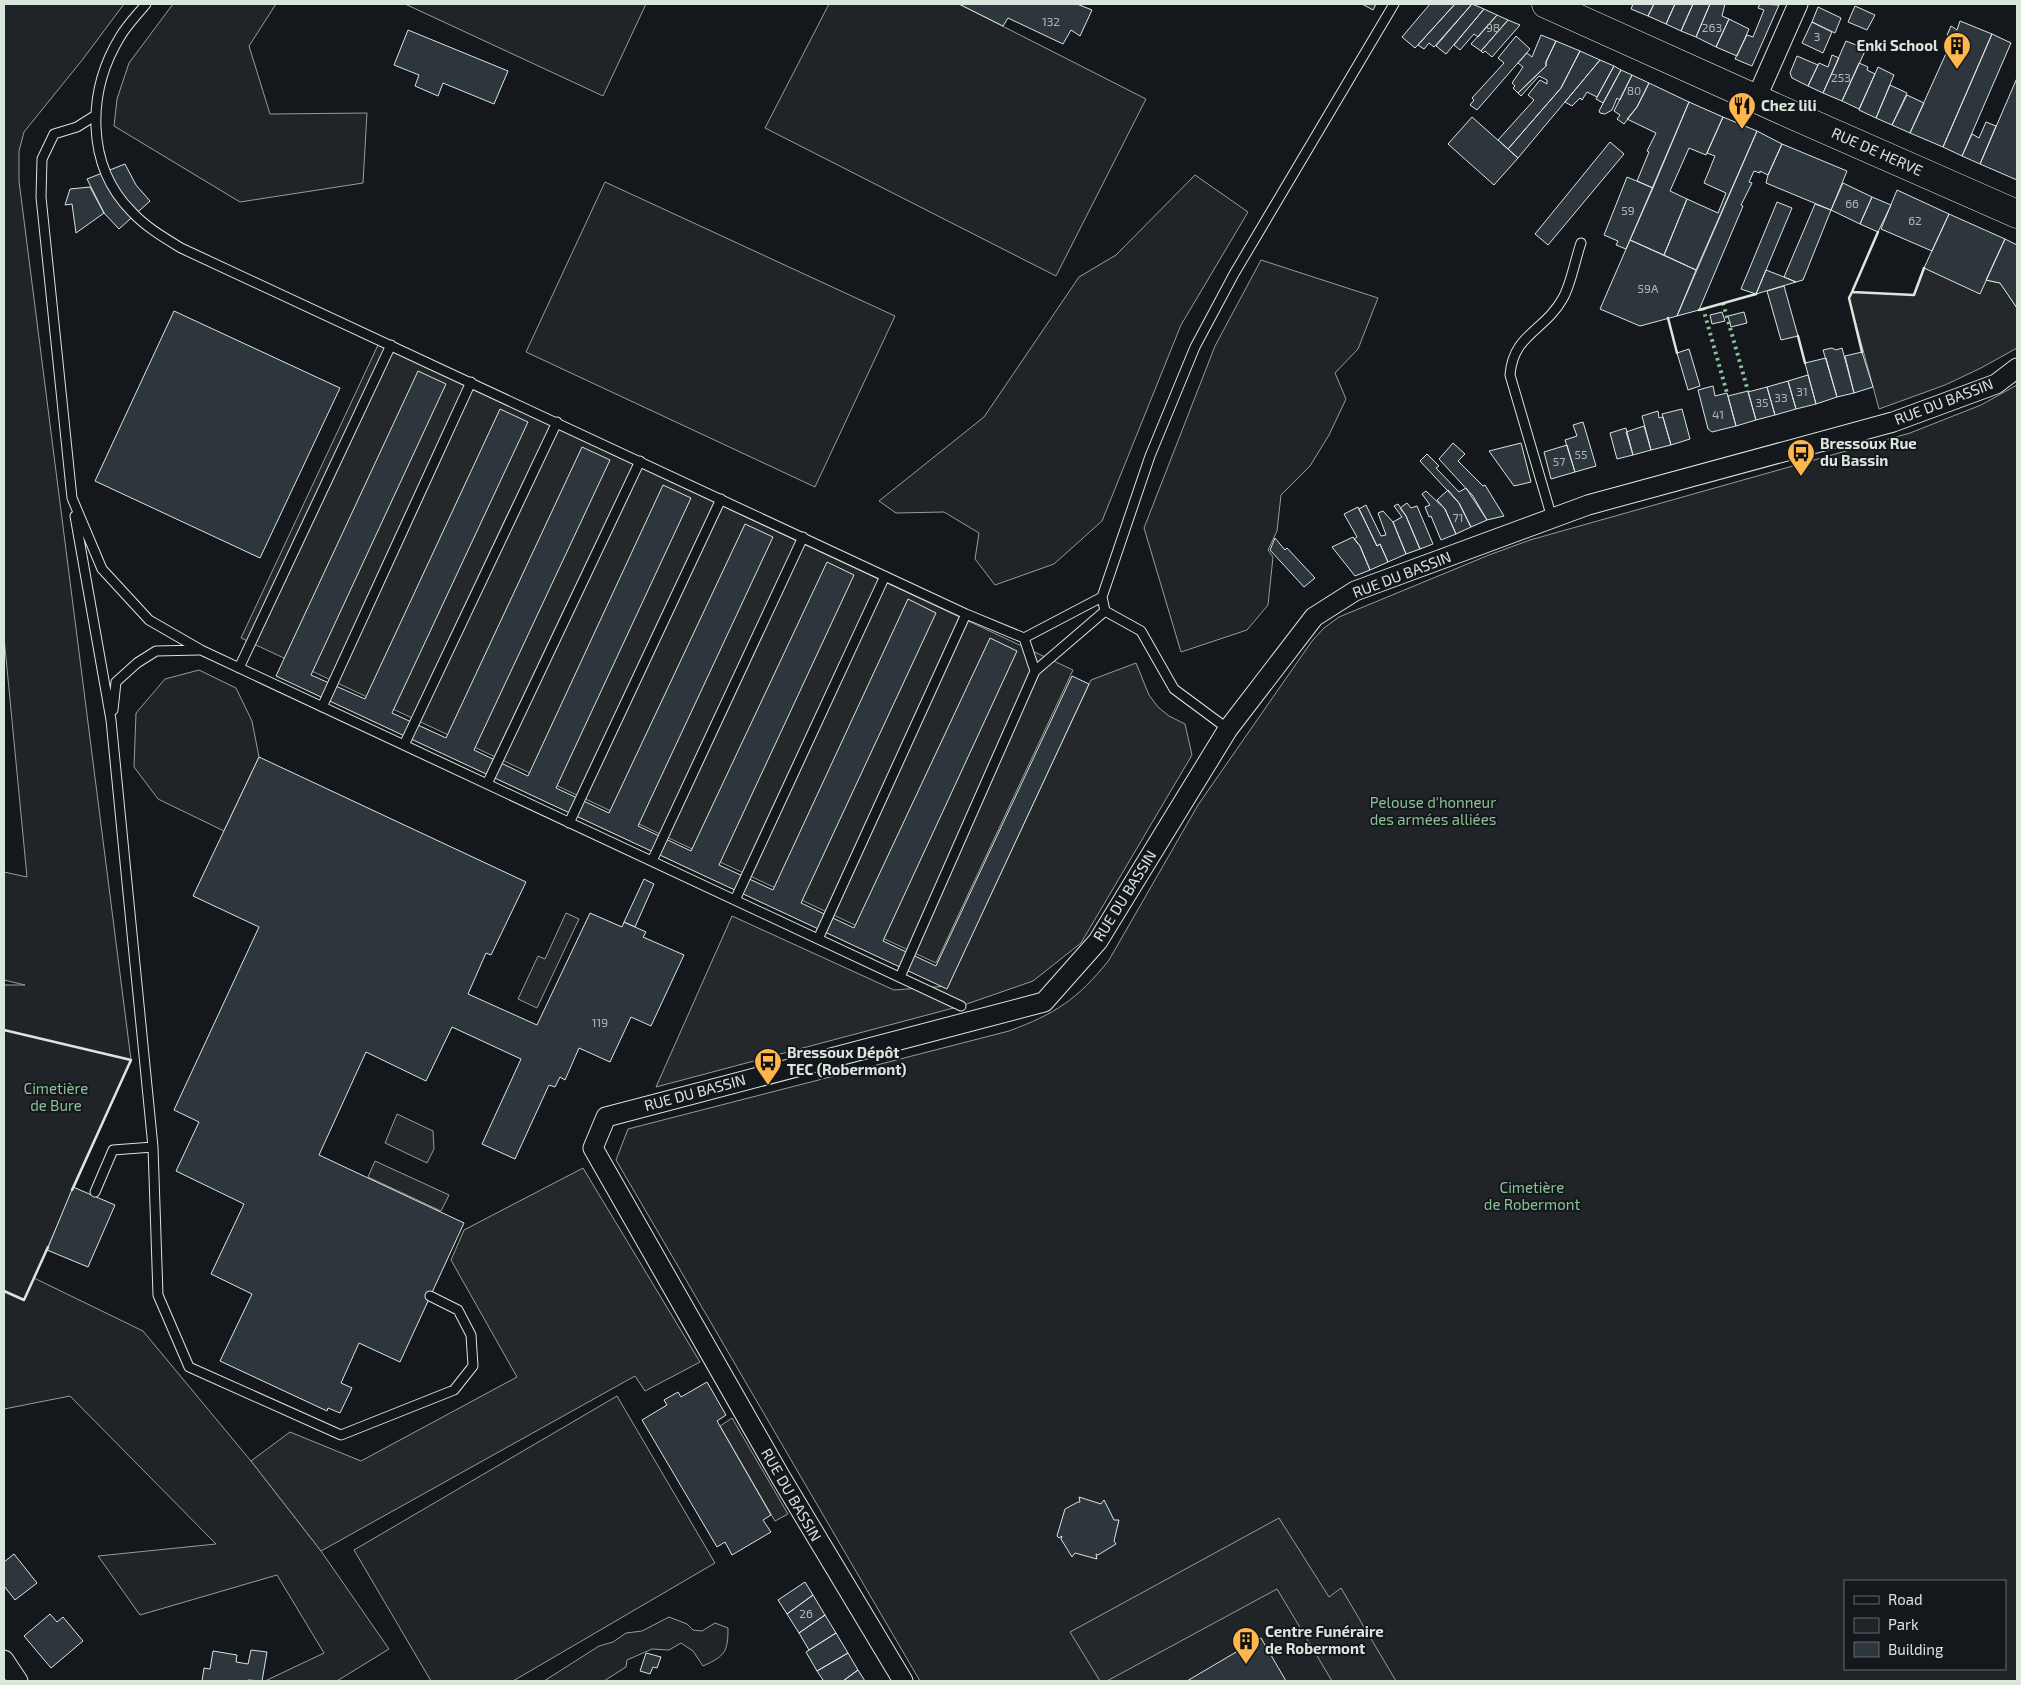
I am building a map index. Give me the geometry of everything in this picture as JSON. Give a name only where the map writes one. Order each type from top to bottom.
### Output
[{"type":"main road","name":"RUE DE HERVE","points":[[1546,4],[2017,214]]},
{"type":"street","points":[[1756,99],[1798,4]]},
{"type":"street","name":"RUE DU BASSIN","points":[[903,1681],[824,1552],[593,1148],[606,1117],[1044,1002],[1098,941],[1228,729],[1314,617],[1355,591],[1588,505],[1893,422],[1996,384],[2017,368]]},
{"type":"street","points":[[4,1660],[18,1681]]},
{"type":"lane","points":[[146,4],[120,36],[110,54],[96,115],[97,143],[101,164],[130,211],[156,234],[198,256],[391,344],[966,614],[1024,638],[1035,671]]},
{"type":"lane","points":[[1228,729],[1174,689],[1141,631],[1105,611],[1102,597],[1150,456],[1195,347],[1239,266],[1394,4]]},
{"type":"lane","points":[[96,115],[77,127],[54,134],[42,159],[40,197],[72,498],[111,720],[153,1147],[158,1295],[189,1367],[341,1435],[454,1390],[473,1366],[471,1334],[458,1310],[430,1296]]},
{"type":"lane","points":[[1552,518],[1510,375],[1511,361],[1520,343],[1544,322],[1563,298],[1580,243]]},
{"type":"lane","points":[[239,668],[391,344]]},
{"type":"lane","points":[[322,707],[471,382]]},
{"type":"lane","points":[[404,745],[558,422]]},
{"type":"lane","points":[[487,784],[640,461]]},
{"type":"lane","points":[[72,498],[102,569],[149,620],[201,650],[961,1006]]},
{"type":"lane","points":[[570,823],[721,499]]},
{"type":"lane","points":[[652,861],[803,538]]},
{"type":"lane","points":[[735,900],[885,576]]},
{"type":"lane","points":[[1024,638],[1102,597]]},
{"type":"lane","points":[[900,977],[1035,671],[1105,611]]},
{"type":"lane","points":[[818,939],[966,614]]},
{"type":"lane","points":[[111,720],[116,682],[137,663],[156,651],[201,650]]},
{"type":"lane","points":[[95,1192],[113,1150],[153,1147]]},
{"type":"green space","name":"Cimetière de Bure","points":[[4,4],[124,4],[83,59],[24,132],[19,151],[19,181],[131,1060],[34,1278],[143,1331],[251,1461],[321,1551],[389,1649],[337,1681],[265,1681],[324,1653],[277,1575],[140,1615],[98,1556],[216,1544],[70,1396],[4,1409],[4,985],[25,985],[4,980],[4,872],[27,877],[4,637]]},
{"type":"green space","points":[[173,4],[276,4],[249,46],[270,114],[367,113],[363,183],[240,202],[114,126],[117,99],[129,63]]},
{"type":"green space","points":[[405,4],[646,4],[603,96]]},
{"type":"green space","points":[[829,4],[959,4],[1146,99],[1056,276],[765,128]]},
{"type":"green space","points":[[1195,175],[1248,212],[1181,325],[1102,521],[1054,564],[995,585],[975,559],[979,533],[944,512],[896,513],[879,501],[984,417],[1079,277],[1116,255]]},
{"type":"green space","points":[[605,182],[895,316],[815,487],[526,352]]},
{"type":"green space","points":[[1261,260],[1378,298],[1358,349],[1335,373],[1346,399],[1329,435],[1310,466],[1281,495],[1277,531],[1268,550],[1273,557],[1268,605],[1247,630],[1181,652],[1144,528],[1215,346]]},
{"type":"green space","name":"Cimetière de Robermont","points":[[2017,385],[2017,1681],[920,1681],[616,1160],[628,1129],[1009,1031],[1040,1018],[1065,1004],[1098,974],[1109,960],[1198,805],[1312,641],[1324,628],[1339,617],[1530,540],[1910,433],[1981,405]]},
{"type":"green space","points":[[199,670],[236,688],[252,721],[259,757],[224,831],[158,799],[134,767],[136,713],[165,679]]},
{"type":"green space","points":[[617,1396],[715,1563],[513,1681],[431,1681],[354,1550]]},
{"type":"green space","points":[[669,1617],[687,1624],[693,1630],[702,1631],[715,1623],[728,1628],[724,1652],[721,1656],[703,1666],[693,1651],[681,1643],[669,1650],[652,1649],[627,1660],[626,1667],[604,1681],[544,1681],[599,1646],[613,1642],[626,1633],[642,1631]]},
{"type":"shaded area","points":[[1924,268],[2000,283],[2017,308],[2017,348],[1945,385],[1879,409],[1849,298],[1852,292],[1913,295]]},
{"type":"shaded area","points":[[378,345],[1073,670],[936,963],[241,638]]},
{"type":"shaded area","points":[[1136,663],[1149,695],[1158,707],[1169,716],[1185,724],[1192,755],[1081,943],[1033,981],[961,1006],[656,1087],[732,916],[894,990],[948,986],[1091,680]]},
{"type":"shaded area","points":[[566,913],[579,919],[537,1008],[518,999],[538,956],[545,959]]},
{"type":"shaded area","points":[[397,1114],[433,1131],[434,1149],[427,1163],[385,1143]]},
{"type":"shaded area","points":[[375,1161],[449,1195],[441,1211],[368,1177]]},
{"type":"shaded area","points":[[583,1168],[700,1362],[645,1391],[635,1376],[321,1551],[251,1461],[290,1432],[361,1461],[517,1377],[451,1260],[464,1230]]},
{"type":"shaded area","points":[[732,1418],[788,1514],[775,1521],[720,1426]]},
{"type":"shaded area","points":[[1279,1518],[1329,1597],[1341,1588],[1396,1681],[1332,1681],[1277,1589],[1107,1681],[1100,1681],[1070,1632]]},
{"type":"building","points":[[959,4],[1077,4],[1092,10],[1080,36],[1071,30],[1063,44],[1008,18],[1003,26]]},
{"type":"building","points":[[1362,4],[1376,4],[1373,10]]},
{"type":"building","points":[[1430,4],[1455,4],[1415,48],[1402,37]]},
{"type":"building","points":[[1455,4],[1472,4],[1434,47],[1429,43],[1424,49],[1418,45]]},
{"type":"building","points":[[1472,4],[1484,9],[1446,54],[1436,46]]},
{"type":"building","points":[[1633,4],[1654,4],[1648,16],[1631,9]]},
{"type":"building","points":[[1654,4],[1675,4],[1666,24],[1648,16]]},
{"type":"building","points":[[1675,4],[1693,4],[1681,31],[1666,24]]},
{"type":"building","points":[[1693,4],[1710,4],[1696,37],[1681,31]]},
{"type":"building","points":[[1710,4],[1725,4],[1722,16],[1729,19],[1716,47],[1696,37]]},
{"type":"building","points":[[1760,4],[1779,5],[1752,66],[1735,59],[1747,35],[1753,37],[1764,10],[1758,8]]},
{"type":"building","points":[[1855,6],[1875,15],[1867,30],[1848,22]]},
{"type":"building","points":[[1818,7],[1841,18],[1835,33],[1812,22]]},
{"type":"building","points":[[1484,9],[1497,15],[1478,37],[1474,34],[1460,50],[1454,45]]},
{"type":"building","points":[[1497,15],[1508,20],[1481,51],[1471,44]]},
{"type":"building","points":[[1729,19],[1749,29],[1737,56],[1716,47]]},
{"type":"building","points":[[1508,20],[1520,25],[1492,57],[1485,51],[1483,53],[1481,51]]},
{"type":"building","name":"Enki School","points":[[1960,21],[1992,34],[1943,147],[1910,133],[1953,38],[1947,35],[1951,26],[1957,30]]},
{"type":"building","points":[[1812,22],[1832,32],[1823,53],[1802,43]]},
{"type":"building","points":[[408,30],[508,71],[494,104],[443,83],[438,96],[415,86],[419,75],[394,65]]},
{"type":"building","points":[[1992,34],[2011,43],[1962,156],[1943,147]]},
{"type":"building","points":[[1541,35],[1556,41],[1546,66],[1518,93],[1513,88],[1515,86],[1512,83],[1523,67],[1518,63],[1527,53],[1532,57]]},
{"type":"building","points":[[1516,36],[1530,49],[1477,110],[1470,105],[1474,100],[1472,98],[1504,63],[1498,58]]},
{"type":"building","points":[[1556,41],[1580,51],[1561,88],[1508,149],[1498,140],[1534,100],[1528,95],[1540,80],[1547,84],[1547,80],[1539,76],[1521,96],[1518,93],[1546,66]]},
{"type":"building","points":[[1846,41],[1866,49],[1842,101],[1823,93]]},
{"type":"building","points":[[1580,51],[1600,60],[1518,158],[1508,149],[1561,88]]},
{"type":"building","points":[[1832,55],[1839,58],[1823,93],[1808,86],[1819,63],[1828,67]]},
{"type":"building","points":[[1797,56],[1818,65],[1808,86],[1792,78],[1790,73]]},
{"type":"building","points":[[1600,60],[1614,66],[1597,97],[1587,92],[1582,100],[1580,98],[1572,106],[1565,102]]},
{"type":"building","points":[[1859,63],[1868,67],[1867,70],[1875,74],[1859,109],[1842,101]]},
{"type":"building","points":[[1614,66],[1621,70],[1603,103],[1596,99]]},
{"type":"building","points":[[1878,67],[1894,75],[1876,118],[1859,110]]},
{"type":"building","points":[[1621,70],[1632,75],[1620,100],[1617,98],[1612,110],[1605,114],[1600,113],[1599,111]]},
{"type":"building","points":[[1632,75],[1649,83],[1637,107],[1624,124],[1617,119],[1620,115],[1614,111]]},
{"type":"building","points":[[2017,78],[2017,180],[1980,164]]},
{"type":"building","points":[[1649,83],[1689,102],[1653,188],[1637,181],[1649,152],[1647,151],[1656,133],[1627,119],[1637,107]]},
{"type":"building","points":[[1890,85],[1907,93],[1892,125],[1876,118]]},
{"type":"building","points":[[1907,95],[1924,103],[1910,133],[1892,125]]},
{"type":"building","points":[[1689,102],[1723,117],[1706,155],[1689,148],[1670,191],[1687,199],[1664,255],[1630,240]]},
{"type":"building","points":[[1472,117],[1518,158],[1494,185],[1448,144]]},
{"type":"building","points":[[1723,117],[1757,131],[1696,270],[1664,255],[1687,199],[1718,213],[1726,193],[1704,183],[1715,156],[1707,153]]},
{"type":"building","points":[[1986,122],[1996,126],[1980,164],[1962,156],[1972,134],[1979,138]]},
{"type":"building","points":[[1757,131],[1782,144],[1768,175],[1760,171],[1760,173],[1754,171],[1749,182],[1752,183],[1741,205],[1743,206],[1699,310],[1677,316]]},
{"type":"building","points":[[1610,142],[1624,154],[1548,245],[1535,234]]},
{"type":"building","points":[[1782,144],[1847,171],[1831,210],[1766,183]]},
{"type":"building","points":[[125,164],[136,185],[150,201],[119,229],[104,213],[87,179]]},
{"type":"building","points":[[1627,177],[1653,188],[1626,249],[1616,245],[1618,241],[1604,235]]},
{"type":"building","points":[[1843,183],[1872,197],[1860,224],[1831,210]]},
{"type":"building","points":[[90,187],[104,213],[76,233],[72,204],[65,205],[70,189]]},
{"type":"building","points":[[1897,190],[1949,214],[1932,251],[1881,229]]},
{"type":"building","points":[[1872,197],[1891,205],[1878,232],[1860,224]]},
{"type":"building","points":[[1777,202],[1792,208],[1756,294],[1741,289]]},
{"type":"building","points":[[1815,204],[1831,210],[1803,280],[1796,282],[1784,277]]},
{"type":"building","points":[[1949,214],[2005,239],[1980,294],[1924,268]]},
{"type":"building","points":[[2005,239],[2017,245],[2017,308],[2000,283],[1986,280]]},
{"type":"building","points":[[1630,240],[1696,270],[1677,316],[1640,326],[1600,309]]},
{"type":"building","points":[[1766,270],[1784,277],[1796,282],[1756,294]]},
{"type":"building","points":[[1784,286],[1798,336],[1781,340],[1767,291]]},
{"type":"building","points":[[174,311],[340,388],[260,558],[95,481]]},
{"type":"building","points":[[1722,312],[1725,321],[1712,324],[1710,315]]},
{"type":"building","points":[[1744,312],[1747,323],[1731,327],[1728,316]]},
{"type":"building","points":[[1832,348],[1836,350],[1842,348],[1854,393],[1837,397],[1823,350]]},
{"type":"building","points":[[1689,349],[1700,386],[1688,390],[1677,353]]},
{"type":"building","points":[[1862,352],[1873,387],[1854,393],[1845,356]]},
{"type":"building","points":[[1826,358],[1837,397],[1816,404],[1805,363]]},
{"type":"building","points":[[418,371],[446,384],[311,675],[365,699],[500,409],[528,422],[392,713],[446,738],[582,447],[610,460],[474,750],[528,776],[663,485],[691,498],[556,788],[609,813],[745,524],[773,537],[638,826],[691,851],[827,562],[854,575],[719,865],[773,890],[908,599],[936,613],[801,903],[854,928],[990,638],[1017,651],[883,941],[936,966],[1072,676],[1089,684],[947,989],[276,676]]},
{"type":"building","points":[[1808,375],[1816,404],[1796,409],[1788,381]]},
{"type":"building","points":[[1788,381],[1796,409],[1775,415],[1767,387]]},
{"type":"building","points":[[1713,386],[1715,396],[1727,393],[1736,426],[1712,432],[1708,429],[1698,390]]},
{"type":"building","points":[[1767,387],[1775,415],[1756,420],[1748,392]]},
{"type":"building","points":[[1748,391],[1756,420],[1736,426],[1728,396]]},
{"type":"building","points":[[1682,409],[1690,439],[1671,445],[1662,414]]},
{"type":"building","points":[[1658,411],[1659,418],[1663,417],[1671,445],[1651,450],[1642,416]]},
{"type":"building","points":[[1583,422],[1596,466],[1575,472],[1565,440],[1577,436],[1573,425]]},
{"type":"building","points":[[1644,426],[1651,450],[1633,455],[1626,432]]},
{"type":"building","points":[[1626,428],[1633,455],[1617,459],[1610,433]]},
{"type":"building","points":[[1453,443],[1465,454],[1458,461],[1483,486],[1485,485],[1504,516],[1487,520],[1473,496],[1439,459]]},
{"type":"building","points":[[1521,443],[1531,482],[1514,486],[1489,451]]},
{"type":"building","points":[[1567,445],[1575,472],[1551,479],[1544,452]]},
{"type":"building","points":[[1427,454],[1439,466],[1436,468],[1459,492],[1466,488],[1487,520],[1471,527],[1459,503],[1420,461]]},
{"type":"building","points":[[1448,490],[1459,503],[1471,527],[1456,534],[1445,509],[1437,500]]},
{"type":"building","points":[[1426,491],[1445,509],[1456,534],[1441,540],[1425,507],[1430,505],[1422,494]]},
{"type":"building","points":[[1407,503],[1411,508],[1417,506],[1433,544],[1420,549],[1406,516],[1400,508]]},
{"type":"building","points":[[1398,504],[1406,516],[1420,549],[1406,554],[1393,522],[1402,517],[1394,506]]},
{"type":"building","points":[[1366,505],[1381,536],[1386,535],[1378,513],[1383,511],[1393,522],[1406,554],[1388,562],[1380,544],[1377,546],[1359,509]]},
{"type":"building","points":[[1358,507],[1377,546],[1380,544],[1388,562],[1370,570],[1360,546],[1354,539],[1357,537],[1344,514]]},
{"type":"building","points":[[1353,537],[1360,546],[1370,570],[1355,576],[1332,547]]},
{"type":"building","points":[[1275,538],[1315,578],[1304,587],[1270,550]]},
{"type":"building","points":[[259,757],[526,882],[491,955],[486,953],[468,994],[537,1025],[590,913],[622,927],[624,922],[646,932],[643,937],[684,955],[651,1026],[631,1017],[610,1062],[579,1048],[565,1080],[560,1077],[555,1087],[549,1085],[515,1159],[482,1144],[521,1059],[452,1027],[426,1081],[366,1052],[319,1155],[464,1223],[400,1362],[359,1343],[341,1383],[352,1388],[340,1413],[328,1408],[327,1411],[220,1361],[252,1294],[211,1274],[244,1204],[176,1171],[199,1122],[174,1110],[259,927],[193,896]]},
{"type":"building","points":[[644,879],[654,884],[635,927],[624,922]]},
{"type":"building","points":[[73,1187],[115,1205],[88,1267],[47,1250]]},
{"type":"building","points":[[707,1382],[726,1415],[717,1421],[771,1515],[763,1520],[771,1532],[732,1555],[725,1542],[717,1547],[642,1420],[667,1405],[664,1400],[678,1392],[681,1397]]},
{"type":"building","points":[[1079,1497],[1101,1504],[1104,1500],[1114,1520],[1119,1520],[1114,1541],[1116,1544],[1098,1555],[1096,1554],[1097,1559],[1075,1553],[1072,1557],[1061,1539],[1062,1536],[1059,1538],[1057,1536],[1065,1509],[1080,1502]]},
{"type":"building","points":[[14,1554],[37,1583],[15,1600],[4,1586],[4,1562]]},
{"type":"building","points":[[805,1582],[813,1595],[787,1614],[778,1600]]},
{"type":"building","points":[[813,1595],[825,1615],[799,1633],[787,1614]]},
{"type":"building","points":[[50,1614],[57,1622],[63,1617],[83,1641],[51,1668],[24,1636]]},
{"type":"building","points":[[825,1615],[836,1633],[809,1650],[799,1633]]},
{"type":"building","points":[[836,1633],[848,1653],[817,1671],[806,1652]]},
{"type":"building","name":"Centre Funéraire de Robermont","points":[[1261,1638],[1286,1681],[1187,1681],[1243,1648]]},
{"type":"building","points":[[251,1650],[267,1652],[262,1681],[202,1681],[204,1668],[210,1669],[213,1651],[237,1655],[236,1662],[248,1664]]},
{"type":"building","points":[[646,1653],[661,1657],[657,1668],[653,1667],[650,1674],[640,1671]]},
{"type":"building","points":[[848,1653],[858,1670],[843,1681],[821,1681],[823,1680],[817,1671]]},
{"type":"building","points":[[858,1670],[865,1681],[843,1681]]},
{"type":"hedge","points":[[1723,303],[1748,391]]},
{"type":"hedge","points":[[1703,308],[1727,393]]},
{"type":"wall","points":[[1878,232],[1852,292],[1914,295],[1924,268]]},
{"type":"wall","points":[[1852,292],[1849,298],[1862,352]]},
{"type":"wall","points":[[1699,310],[1756,294]]},
{"type":"wall","points":[[1668,318],[1677,353]]},
{"type":"wall","points":[[1798,336],[1805,363]]},
{"type":"wall","points":[[4,1030],[131,1060],[72,1190]]},
{"type":"wall","points":[[4,1291],[24,1300],[48,1247]]},
{"type":"place","name":"Enki School","points":[[1957,70]]},
{"type":"place","name":"Chez lili","points":[[1742,130]]},
{"type":"place","name":"Bressoux Rue du Bassin","points":[[1801,477]]},
{"type":"place","name":"Bressoux Dépôt TEC (Robermont)","points":[[768,1086]]},
{"type":"place","name":"Centre Funéraire de Robermont","points":[[1246,1665]]},
{"type":"park label","name":"Pelouse d'honneur des armées alliées","points":[[1433,812]]}]
